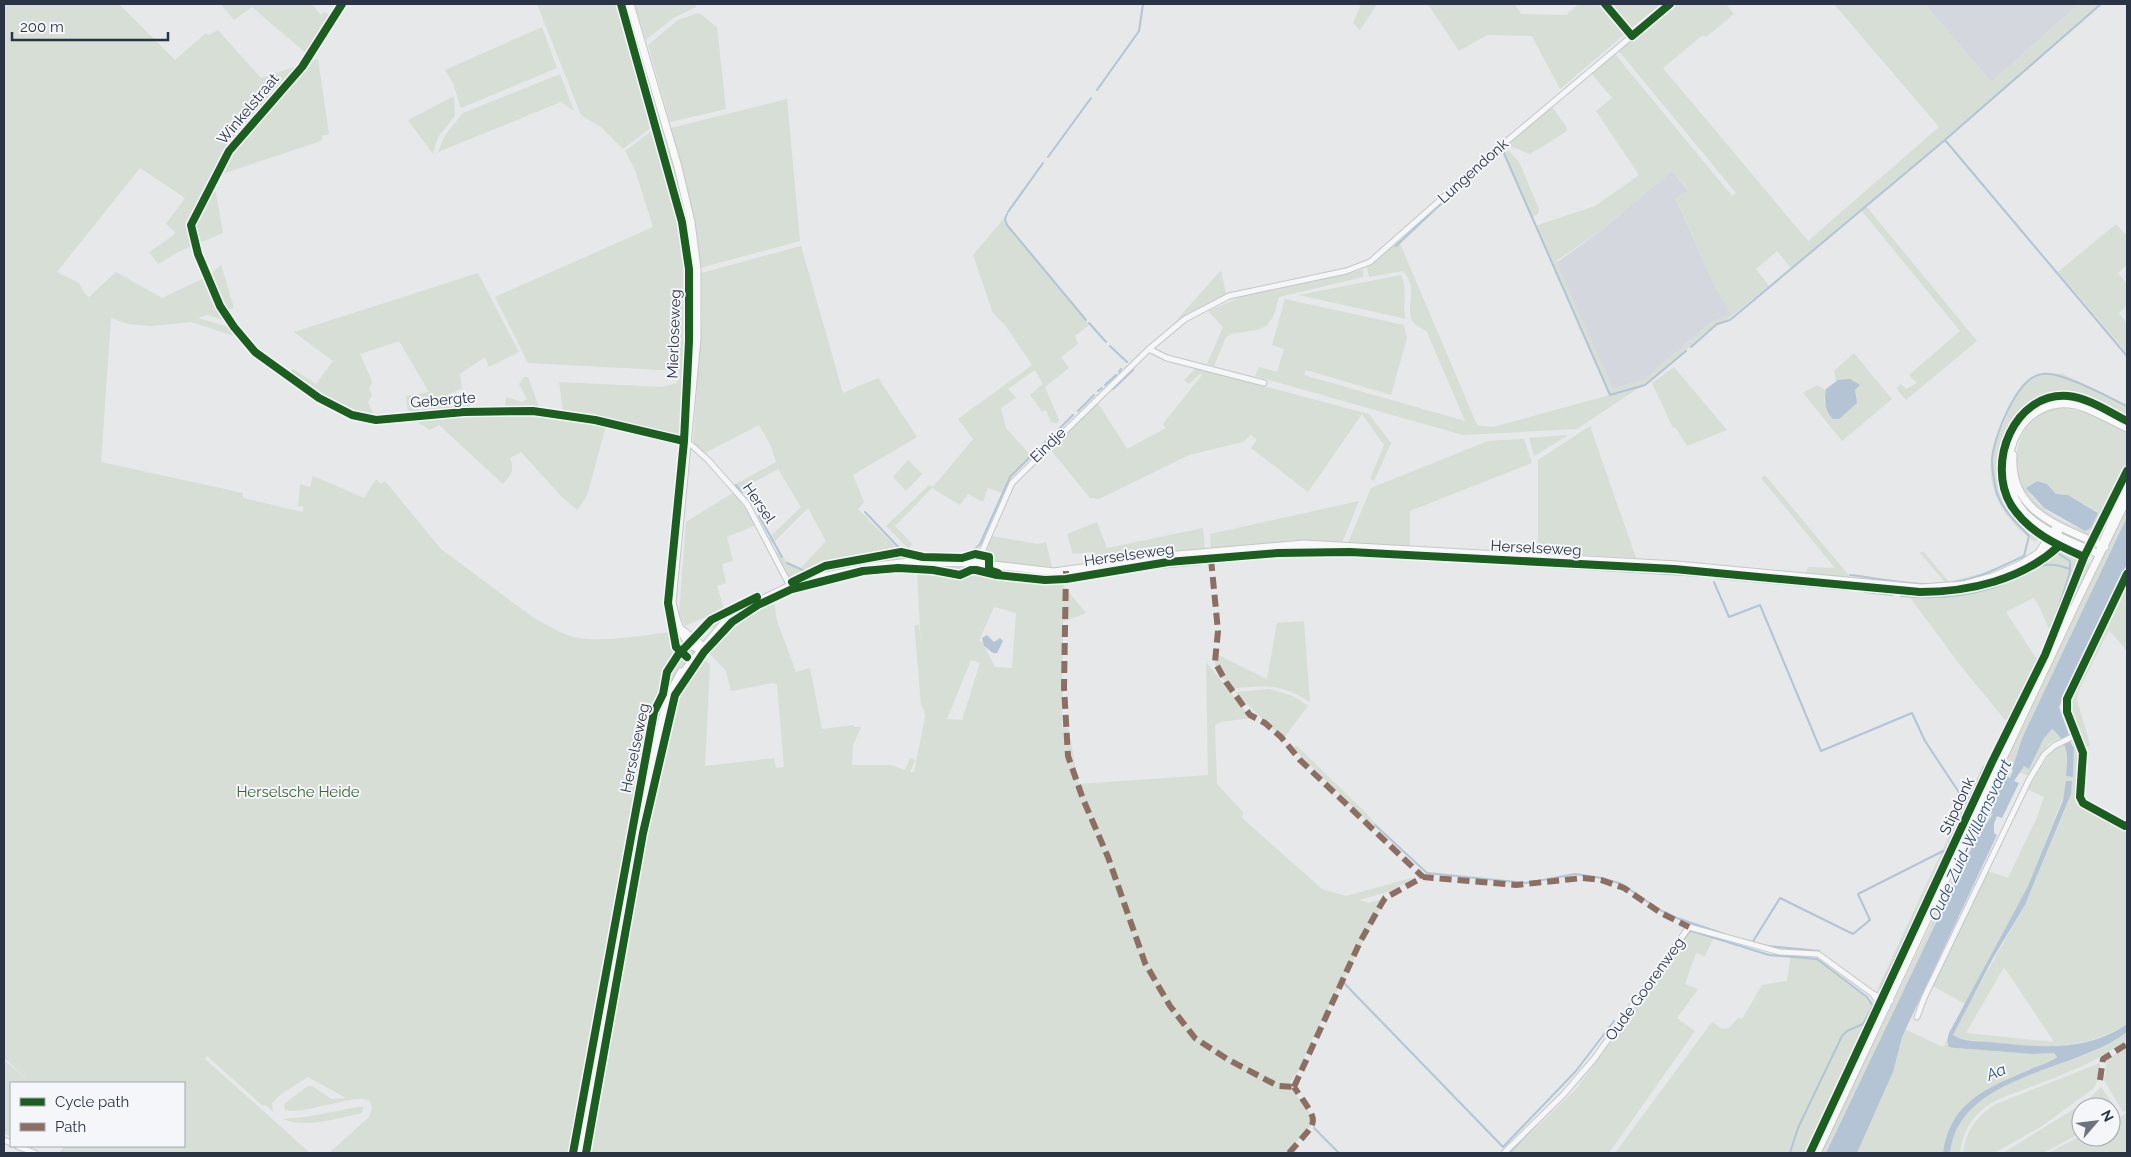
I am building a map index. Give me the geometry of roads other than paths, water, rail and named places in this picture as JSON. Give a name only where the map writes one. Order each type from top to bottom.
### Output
[{"type":"street","name":"Winkelstraat","points":[[231,322],[220,306],[198,254],[191,225],[229,151],[302,67],[342,4]]},
{"type":"street","name":"Mierloseweg","points":[[630,4],[678,167],[691,222],[698,298],[697,339],[672,602],[674,614],[684,637],[699,647]]},
{"type":"street","points":[[1605,4],[1632,36]]},
{"type":"street","name":"Lungendonk","points":[[1252,290],[1346,271],[1374,259],[1507,141],[1670,4]]},
{"type":"street","name":"Eindje","points":[[977,563],[1012,483],[1150,349],[1185,319],[1229,296],[1252,290]]},
{"type":"street","name":"Gebergte","points":[[231,322],[255,352],[319,398],[352,415],[376,420],[464,412],[533,411],[595,420],[688,442]]},
{"type":"street","points":[[1150,349],[1167,358],[1264,383]]},
{"type":"street","points":[[2099,554],[2055,534],[2025,513],[2013,494],[2008,477],[2008,463],[2016,437],[2025,421],[2046,407],[2060,404],[2085,408],[2127,428]]},
{"type":"street","points":[[2016,437],[2013,468],[2019,490],[2036,512],[2059,526],[2102,545]]},
{"type":"street","name":"Hersel","points":[[688,442],[708,460],[747,504],[790,586]]},
{"type":"street","name":"Stipdonk","points":[[1817,1153],[1889,1004],[2099,554],[2127,486]]},
{"type":"street","name":"Stipdonk","points":[[2102,545],[2127,500]]},
{"type":"street","points":[[2055,534],[2059,526]]},
{"type":"street","name":"Herselseweg","points":[[579,1153],[643,800],[670,693],[699,647],[723,624],[757,602],[790,586],[823,576],[876,566],[914,562],[977,563],[1054,572],[1166,556],[1304,544],[1677,564],[1921,588],[1963,585],[1987,578],[2036,555],[2050,546],[2055,534]]},
{"type":"street","points":[[2126,825],[2083,803],[2080,797],[2083,753],[2081,743],[2067,712],[2067,699],[2127,574]]},
{"type":"street","points":[[1917,1017],[1924,998],[2029,780],[2044,755],[2066,739],[2076,735]]},
{"type":"street","name":"Oude Goorenweg","points":[[1504,1153],[1564,1094],[1594,1059],[1690,927],[1780,952],[1818,954],[1874,994],[1877,1000],[1889,1004]]},
{"type":"street","points":[[20,1147],[35,1153]]},
{"type":"water","points":[[1850,379],[1860,385],[1855,390],[1857,403],[1839,419],[1833,419],[1826,405],[1826,389],[1838,380]]},
{"type":"water","points":[[2037,481],[2047,484],[2056,494],[2068,495],[2098,513],[2091,528],[2085,531],[2044,508],[2026,488]]},
{"type":"water","points":[[2127,517],[2127,564],[2059,707],[2069,735],[2067,736],[2074,748],[2073,777],[2066,776],[2066,749],[2061,739],[2052,729],[2044,738],[2029,769],[2024,766],[2014,781],[2019,783],[2002,818],[1997,816],[1994,824],[1994,833],[1997,835],[1902,1037],[1893,1072],[1857,1153],[1826,1153],[1977,837],[1993,814],[1988,811],[2005,776],[2010,778],[2023,736]]},
{"type":"water","points":[[987,635],[994,642],[1000,638],[1003,641],[997,653],[993,653],[984,646],[982,638]]},
{"type":"water","points":[[2066,781],[2072,781],[2071,794],[2025,905],[1993,958],[1953,1035],[1971,1041],[2061,1046],[2095,1040],[2127,1024],[2127,1032],[2079,1057],[2022,1078],[1996,1091],[1974,1106],[1958,1127],[1950,1153],[1943,1153],[1953,1121],[1972,1099],[1998,1083],[2057,1057],[2054,1053],[2033,1054],[1949,1047],[1947,1041],[1949,1033],[2027,888],[2063,800]]},
{"type":"waterway","points":[[1097,90],[1139,31],[1143,4]]},
{"type":"waterway","points":[[2101,4],[1945,140],[2127,356]]},
{"type":"waterway","points":[[1048,157],[1091,98]]},
{"type":"waterway","points":[[1691,347],[1717,324],[1730,320],[1945,140]]},
{"type":"waterway","points":[[1396,246],[1461,185],[1503,151],[1610,395],[1645,385],[1686,351]]},
{"type":"waterway","points":[[1008,212],[1043,163]]},
{"type":"waterway","points":[[1007,214],[1005,219],[1007,225],[1086,320]]},
{"type":"waterway","points":[[1089,323],[1106,342]]},
{"type":"waterway","points":[[1110,346],[1127,362]]},
{"type":"waterway","points":[[1113,389],[1133,370]]},
{"type":"waterway","points":[[1850,575],[1902,582],[1942,584],[1973,578],[2024,556],[2029,536],[2001,503],[1996,490],[1992,463],[1997,436],[2008,409],[2016,396],[2024,385],[2033,378],[2042,374],[2050,374],[2072,380],[2127,406]]},
{"type":"waterway","points":[[1105,385],[1116,375]]},
{"type":"waterway","points":[[1098,391],[1102,388]]},
{"type":"waterway","points":[[1078,411],[1094,395]]},
{"type":"waterway","points":[[1057,431],[1073,415]]},
{"type":"waterway","points":[[1042,445],[1053,435]]},
{"type":"waterway","points":[[913,554],[958,556],[974,550],[980,544],[1010,477],[1038,449]]},
{"type":"waterway","points":[[736,485],[742,493]]},
{"type":"waterway","points":[[865,512],[902,551]]},
{"type":"waterway","points":[[759,516],[782,557]]},
{"type":"waterway","points":[[787,563],[807,572],[818,572],[907,556],[902,551],[907,552]]},
{"type":"waterway","points":[[2053,625],[2070,572],[2070,561],[2059,554]]},
{"type":"waterway","points":[[1218,562],[1303,555],[1333,556]]},
{"type":"waterway","points":[[1343,556],[1405,559]]},
{"type":"waterway","points":[[1415,559],[1701,576]]},
{"type":"waterway","points":[[1147,569],[1202,564]]},
{"type":"waterway","points":[[1901,596],[1936,597],[1981,591],[2003,584],[2037,566],[2057,565],[2070,569]]},
{"type":"waterway","points":[[1717,578],[1848,590]]},
{"type":"waterway","points":[[1714,582],[1729,617],[1760,605],[1821,751],[1912,713],[1925,741],[1966,803]]},
{"type":"waterway","points":[[1865,592],[1892,595]]},
{"type":"waterway","points":[[1997,742],[2046,644]]},
{"type":"waterway","name":"Oude Zuid-Willemsvaart","points":[[1752,943],[1780,898],[1853,934],[1870,920],[1858,894],[1943,851],[1945,852],[1984,767]]},
{"type":"waterway","points":[[1375,825],[1427,873],[1526,883],[1575,874],[1602,878],[1622,884],[1658,909],[1677,918],[1724,934]]},
{"type":"waterway","name":"Oude Zuid-Willemsvaart","points":[[1881,988],[1945,853]]},
{"type":"waterway","points":[[1646,991],[1689,932],[1692,931],[1769,955],[1817,959],[1867,997],[1873,1006],[1863,1024],[1847,1031],[1842,1036],[1798,1128],[1790,1153]]},
{"type":"waterway","points":[[1767,946],[1819,951]]},
{"type":"waterway","points":[[1344,983],[1503,1147],[1576,1071],[1614,1021]]},
{"type":"waterway","points":[[1568,1092],[1582,1077]]},
{"type":"waterway","points":[[1509,1153],[1537,1124]]},
{"type":"waterway","points":[[1314,1128],[1339,1153]]},
{"type":"park label","name":"Herselsche Heide","points":[[298,792]]},
{"type":"water label","name":"Aa","points":[[1996,1072]]}]
